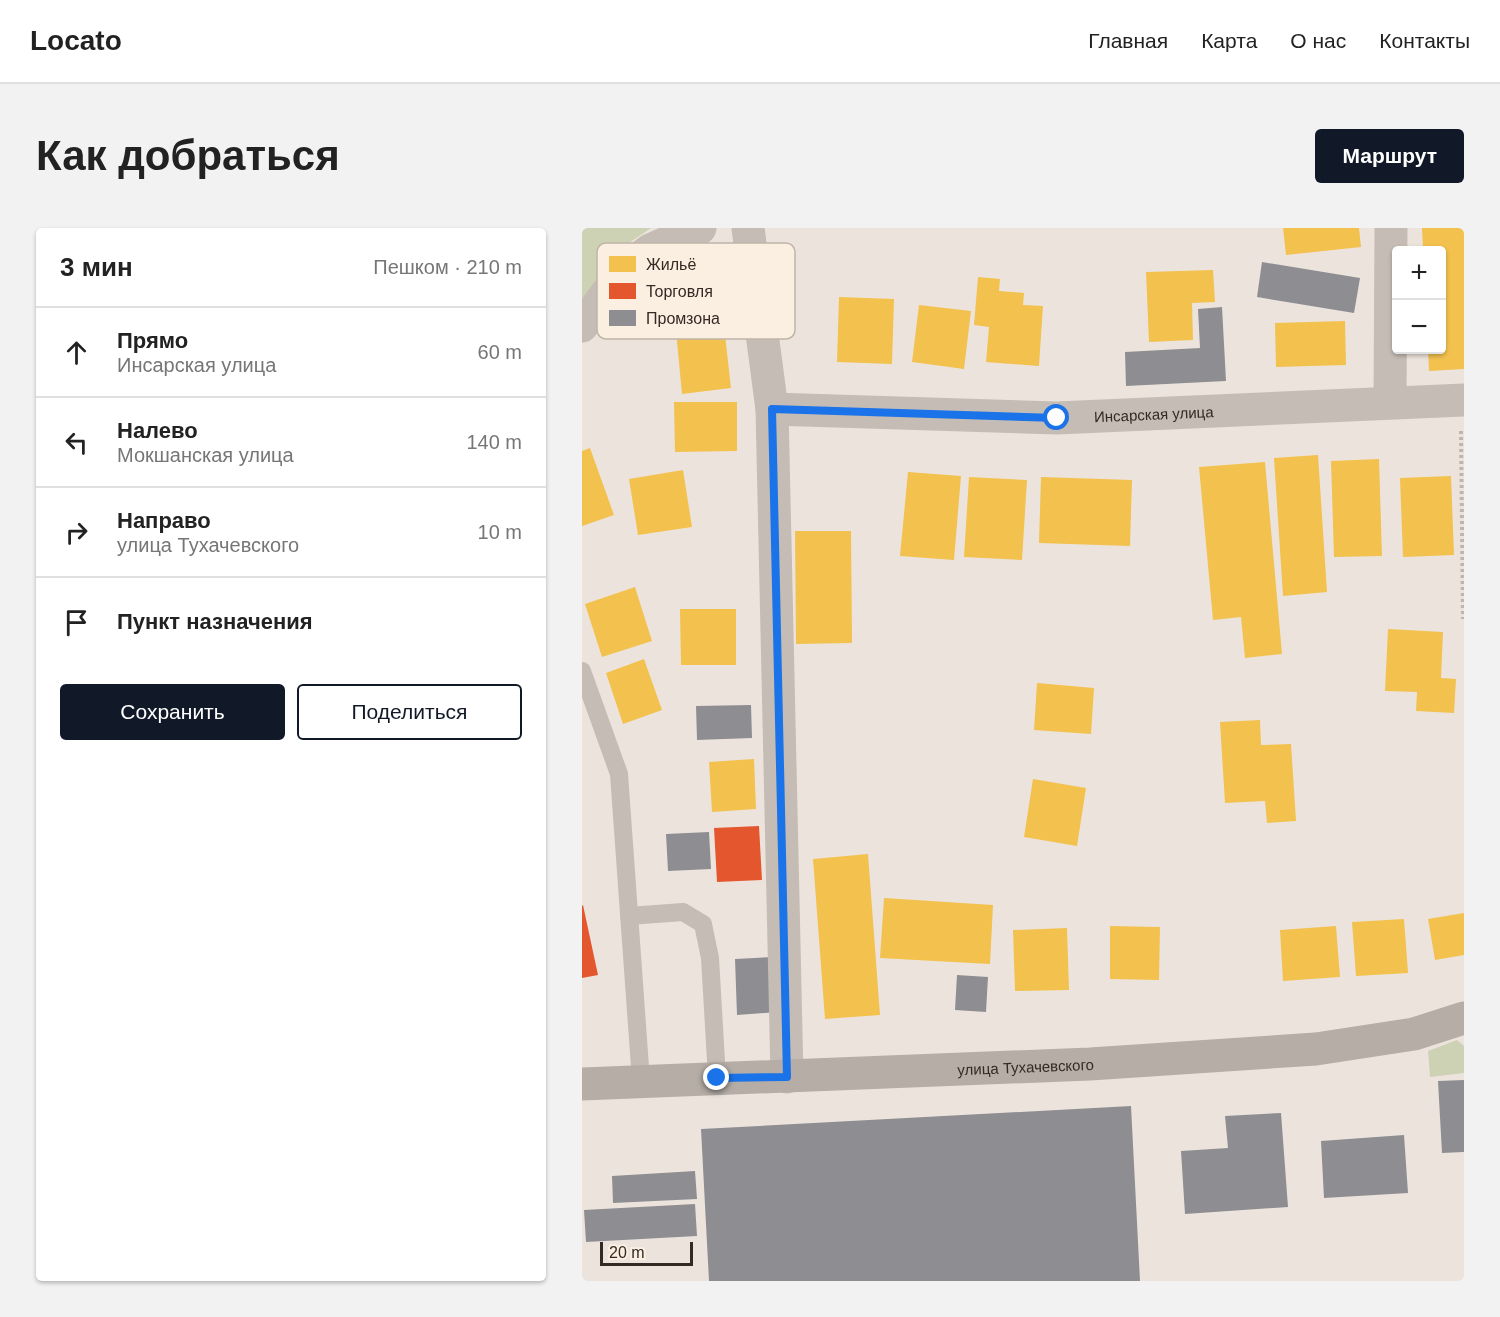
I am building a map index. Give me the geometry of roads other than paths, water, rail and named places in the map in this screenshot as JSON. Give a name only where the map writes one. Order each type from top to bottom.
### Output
[{"type":"main road","name":"улица Тухачевского","points":[[582,1084],[1090,1064],[1316,1048],[1414,1034],[1464,1018]]},
{"type":"street","points":[[666,243],[700,228]]},
{"type":"street","points":[[748,228],[750,243]]},
{"type":"street","points":[[1390,402],[1391,228]]},
{"type":"street","points":[[582,326],[597,306]]},
{"type":"street","points":[[763,339],[772,409],[787,1077]]},
{"type":"street","name":"Инсарская улица","points":[[772,409],[1057,418],[1462,400]]},
{"type":"lane","points":[[582,671],[619,774],[641,1081]]},
{"type":"lane","points":[[629,916],[683,912],[703,924],[710,958],[717,1078]]}]
